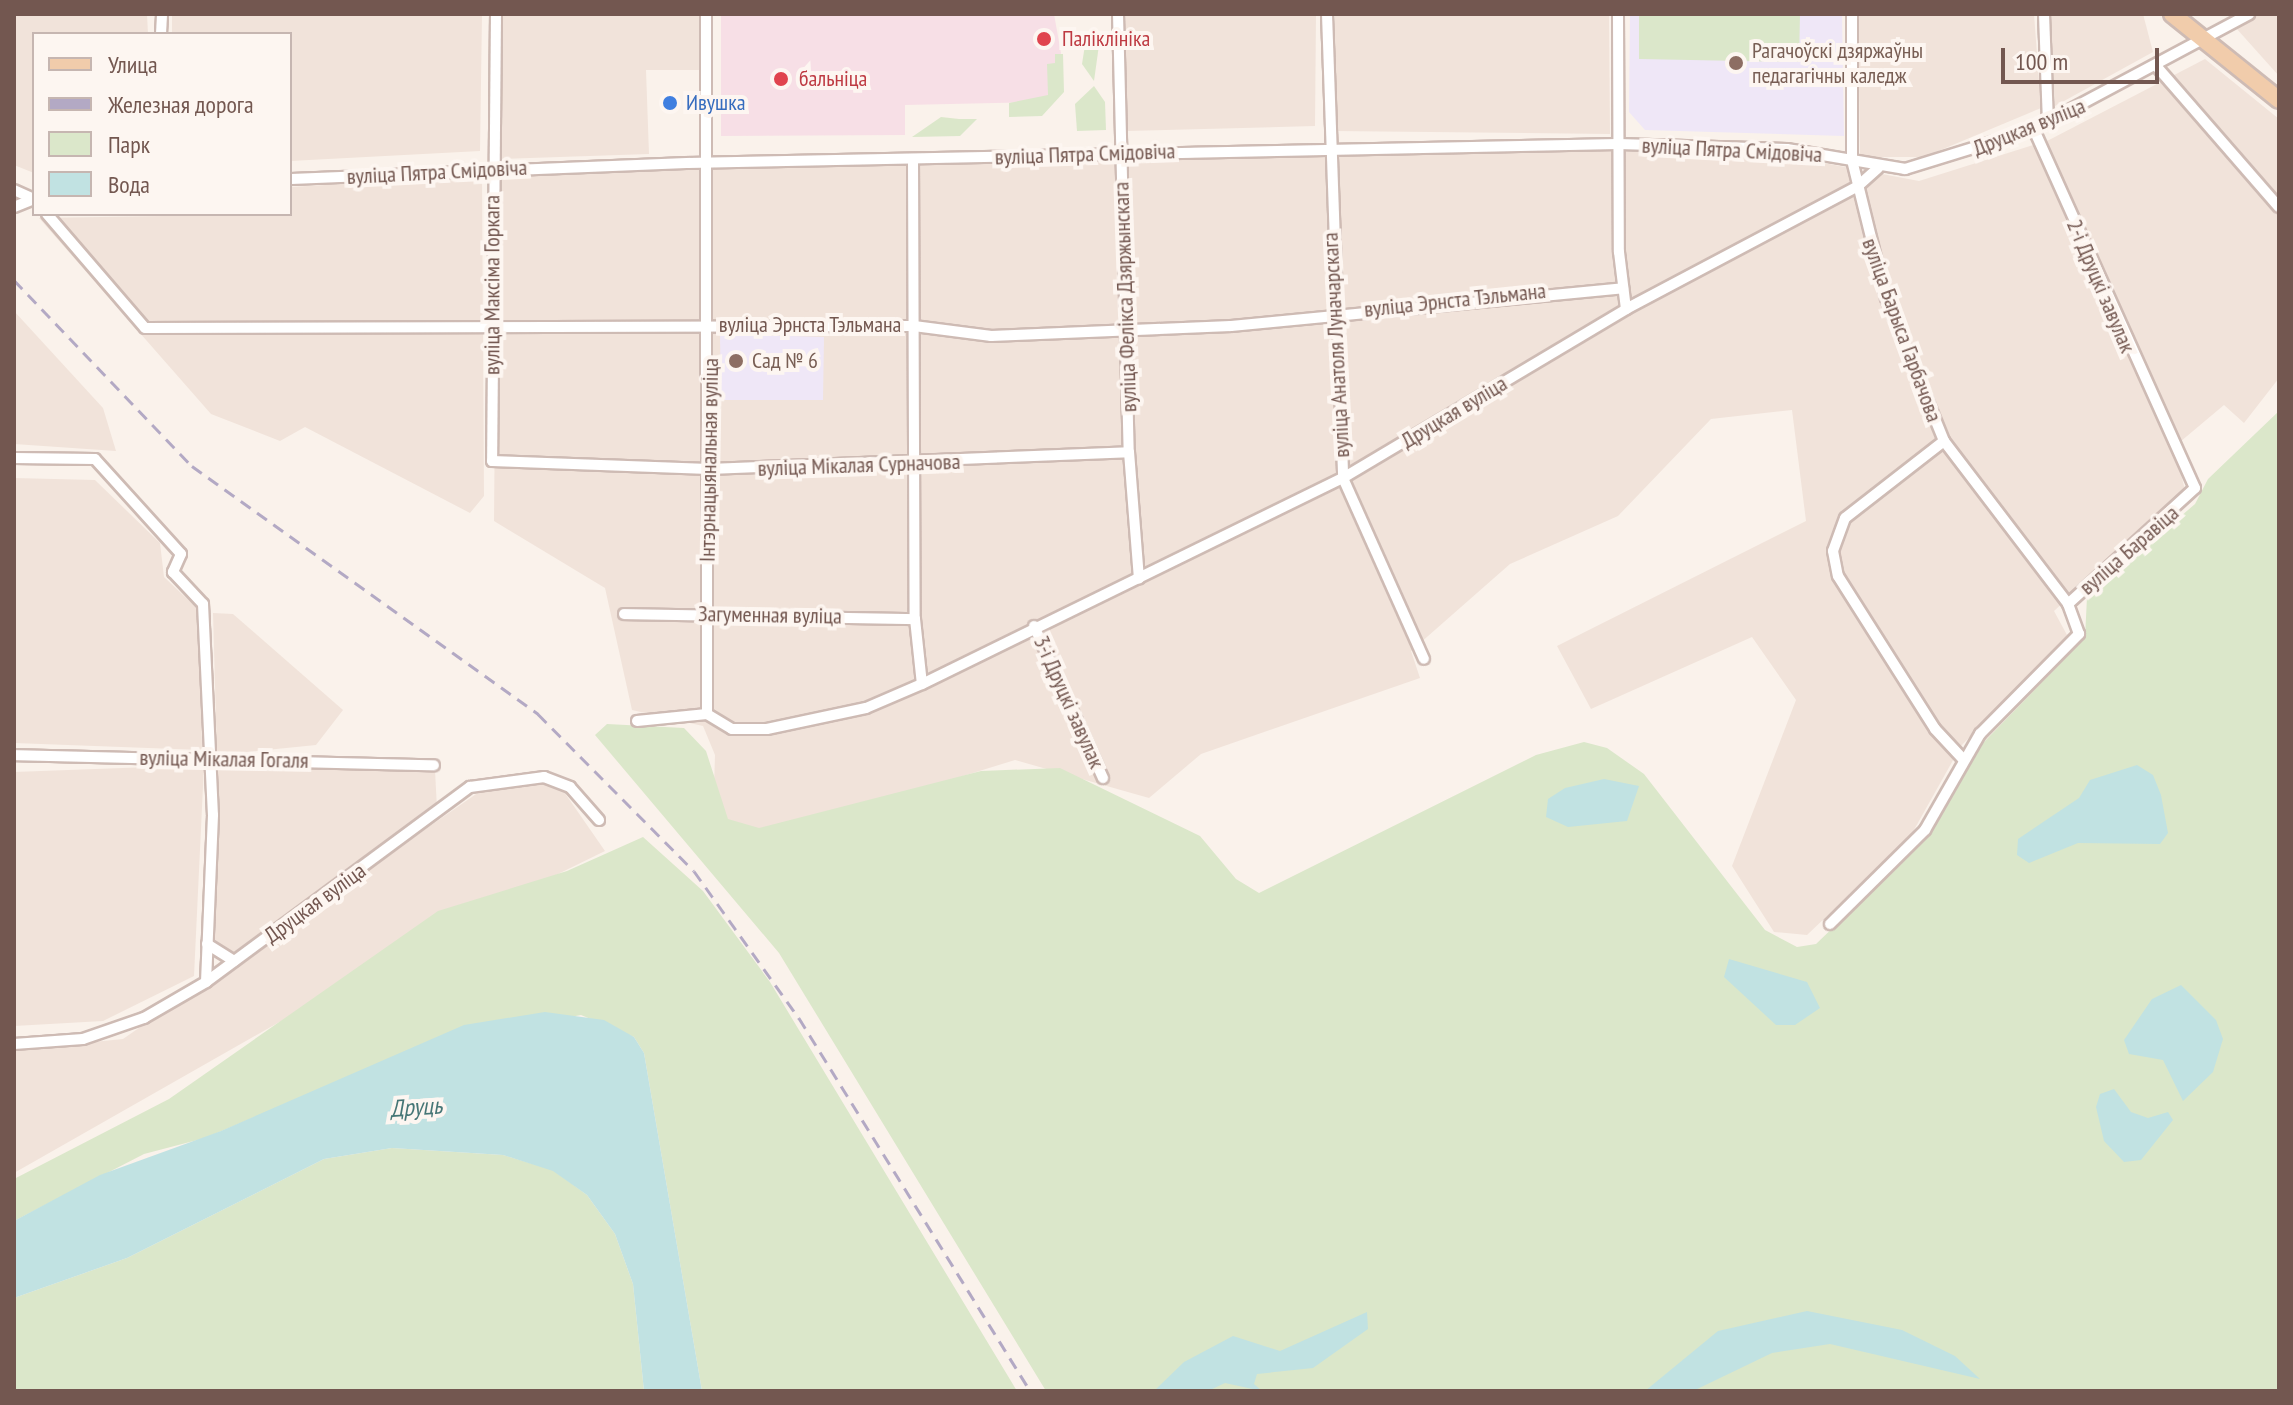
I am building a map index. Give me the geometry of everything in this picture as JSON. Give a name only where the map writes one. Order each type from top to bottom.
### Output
[{"type":"main road","points":[[2172,14],[2279,100]]},
{"type":"street","name":"вуліца Максіма Горкага","points":[[492,461],[496,14]]},
{"type":"street","name":"Інтэрнацыянальная вуліца","points":[[706,14],[711,325],[707,714]]},
{"type":"street","name":"вуліца Фелікса Дзяржынскага","points":[[1118,14],[1129,452],[1139,579]]},
{"type":"street","name":"вуліца Анатоля Луначарскага","points":[[1327,14],[1327,146],[1343,478],[1424,659]]},
{"type":"street","points":[[1618,14],[1618,144],[1626,309]]},
{"type":"street","name":"вуліца Барыса Гарбачова","points":[[1852,14],[1852,160],[1874,262],[1944,441],[2068,604]]},
{"type":"street","points":[[2044,14],[2048,122]]},
{"type":"street","name":"Друцкая вуліца","points":[[637,721],[707,714],[732,729],[767,729],[866,708],[922,684],[1034,626],[1139,579],[1343,478],[1626,309],[1858,186],[1878,168],[1931,165],[2034,129],[2158,68],[2204,40],[2229,20],[2249,14]]},
{"type":"street","points":[[2158,68],[2279,207]]},
{"type":"street","name":"2-і Друцкі завулак","points":[[2034,129],[2131,356],[2177,440]]},
{"type":"street","name":"вуліца Пятра Смідовіча","points":[[292,179],[493,169],[1327,146],[1618,144],[1773,148],[1852,160],[1878,168]]},
{"type":"street","points":[[913,159],[915,619],[922,684]]},
{"type":"street","name":"вуліца Эрнста Тэльмана","points":[[49,216],[145,328],[492,324],[914,326],[991,336],[1128,330],[1623,288]]},
{"type":"street","name":"вуліца Баравіца","points":[[1830,924],[1925,830],[1963,759],[2079,634],[2068,604],[2191,495],[2197,481],[2177,440]]},
{"type":"street","points":[[1944,441],[1845,518],[1833,551],[1838,576],[1935,729],[1963,759]]},
{"type":"street","name":"вуліца Мікалая Сурначова","points":[[492,461],[709,469],[916,466],[1129,452]]},
{"type":"street","points":[[14,458],[95,459],[181,554],[173,572],[208,619],[212,761],[206,982]]},
{"type":"street","name":"Загуменная вуліца","points":[[624,614],[707,612],[915,619]]},
{"type":"street","name":"3-і Друцкі завулак","points":[[1034,626],[1103,778]]},
{"type":"street","name":"вуліца Мікалая Гогаля","points":[[14,755],[434,765]]},
{"type":"street","name":"Друцкая вуліца","points":[[14,1044],[117,1032],[206,982],[470,787],[544,777],[570,787],[599,820]]},
{"type":"street","points":[[207,944],[234,961]]},
{"type":"shaded area","points":[[14,14],[147,14],[148,32],[32,32],[32,172],[14,165]]},
{"type":"shaded area","points":[[172,14],[482,14],[480,151],[292,161],[292,32],[172,32]]},
{"type":"shaded area","points":[[500,14],[700,14],[700,70],[646,70],[649,154],[498,159]]},
{"type":"shaded area","points":[[721,14],[1054,14],[1061,53],[1048,96],[1038,102],[905,105],[905,135],[721,136]]},
{"type":"shaded area","points":[[1125,14],[1316,14],[1315,126],[1127,131]]},
{"type":"shaded area","points":[[1335,14],[1609,14],[1610,134],[1334,131]]},
{"type":"shaded area","name":"Рагачоўскі дзяржаўны педагагічны каледж","points":[[1630,14],[1842,14],[1844,136],[1645,130],[1629,112]]},
{"type":"shaded area","points":[[1858,14],[2034,14],[2041,108],[1924,157],[1860,157]]},
{"type":"shaded area","points":[[2048,14],[2143,14],[2153,52],[2055,106]]},
{"type":"shaded area","points":[[2235,14],[2279,14],[2279,76],[2236,28]]},
{"type":"shaded area","points":[[2205,59],[2279,119],[2279,378],[2244,423],[2224,405],[2174,447],[2185,490],[2054,611],[2067,635],[1961,746],[1910,837],[1807,935],[1774,932],[1732,866],[1796,700],[1752,637],[1591,709],[1557,646],[1806,521],[1792,410],[1711,419],[1618,516],[1510,564],[1411,651],[1420,678],[1201,754],[1149,798],[1015,760],[733,847],[713,819],[715,755],[703,726],[632,710],[605,588],[494,521],[497,174],[1610,151],[1792,157],[1919,181],[2049,140]]},
{"type":"shaded area","points":[[482,176],[484,496],[470,513],[305,427],[280,441],[211,414],[39,218],[292,216],[292,187]]},
{"type":"shaded area","points":[[14,311],[103,408],[116,451],[14,444]]},
{"type":"shaded area","points":[[720,334],[824,337],[823,400],[721,400]]},
{"type":"shaded area","points":[[14,478],[95,480],[160,543],[164,577],[200,611],[202,750],[14,743]]},
{"type":"shaded area","points":[[213,613],[233,614],[343,710],[316,745],[217,755]]},
{"type":"shaded area","points":[[218,764],[435,770],[437,809],[235,954],[213,946]]},
{"type":"shaded area","points":[[204,765],[194,976],[103,1021],[14,1026],[14,772]]},
{"type":"shaded area","points":[[544,783],[562,789],[605,851],[427,938],[14,1173],[14,1050],[123,1039],[479,792]]},
{"type":"green space","points":[[1639,14],[1800,14],[1799,62],[1639,59]]},
{"type":"green space","points":[[1085,45],[1099,45],[1094,81],[1082,64]]},
{"type":"green space","points":[[1055,54],[1063,54],[1064,92],[1042,116],[1009,117],[1009,103],[1048,95],[1047,64],[1055,63]]},
{"type":"green space","points":[[1094,86],[1105,102],[1106,130],[1077,131],[1075,104]]},
{"type":"green space","points":[[941,117],[977,119],[960,136],[912,137]]},
{"type":"green space","points":[[2279,411],[2279,1391],[1046,1391],[779,953],[595,735],[607,724],[684,728],[706,751],[728,819],[759,828],[981,771],[1060,768],[1200,836],[1236,879],[1259,893],[1536,755],[1584,742],[1607,748],[1644,774],[1765,930],[1797,947],[1816,944],[1923,841],[1980,746],[2085,638],[2087,597],[2195,504],[2208,479]]},
{"type":"green space","points":[[643,837],[703,891],[770,982],[1017,1391],[702,1391],[644,1053],[634,1037],[581,1015],[426,1045],[205,1138],[144,1154],[14,1221],[14,1179],[169,1099],[438,911],[567,871]]},
{"type":"green space","points":[[392,1148],[503,1155],[553,1170],[587,1195],[615,1234],[633,1284],[644,1391],[14,1391],[14,1298],[127,1258],[324,1159]]},
{"type":"water","points":[[2137,765],[2153,775],[2161,795],[2168,833],[2160,844],[2078,843],[2029,863],[2017,855],[2018,839],[2079,798],[2090,780]]},
{"type":"water","points":[[1604,779],[1639,786],[1627,821],[1568,827],[1546,817],[1548,799],[1565,788]]},
{"type":"water","points":[[1729,959],[1807,982],[1820,1008],[1795,1025],[1776,1025],[1724,977]]},
{"type":"water","points":[[2181,985],[2216,1020],[2223,1039],[2213,1072],[2183,1101],[2163,1060],[2129,1054],[2124,1040],[2152,999]]},
{"type":"water","name":"Друць","points":[[545,1012],[604,1020],[634,1037],[644,1053],[702,1391],[644,1391],[633,1284],[615,1234],[587,1195],[553,1171],[503,1155],[392,1148],[324,1159],[127,1258],[14,1298],[14,1221],[100,1175],[221,1131],[464,1025]]},
{"type":"water","points":[[2114,1089],[2131,1112],[2148,1118],[2168,1112],[2173,1120],[2141,1160],[2124,1162],[2104,1141],[2096,1107],[2100,1094]]},
{"type":"water","points":[[1807,1311],[1902,1330],[1955,1356],[1980,1379],[1830,1344],[1772,1353],[1693,1391],[1645,1391],[1718,1331]]},
{"type":"water","points":[[1367,1312],[1368,1329],[1313,1368],[1257,1374],[1254,1384],[1262,1391],[1225,1383],[1208,1391],[1154,1391],[1184,1362],[1233,1336],[1280,1351]]},
{"type":"railway","points":[[14,280],[192,466],[538,714],[694,871],[799,1018],[1030,1391]]},
{"type":"place","name":"Паліклініка","points":[[1044,39]]},
{"type":"place","name":"Рагачоўскі дзяржаўны педагагічны каледж","points":[[1736,63]]},
{"type":"place","name":"бальніца","points":[[781,79]]},
{"type":"place","name":"Ивушка","points":[[670,103]]},
{"type":"place","name":"Сад № 6","points":[[736,361]]}]
